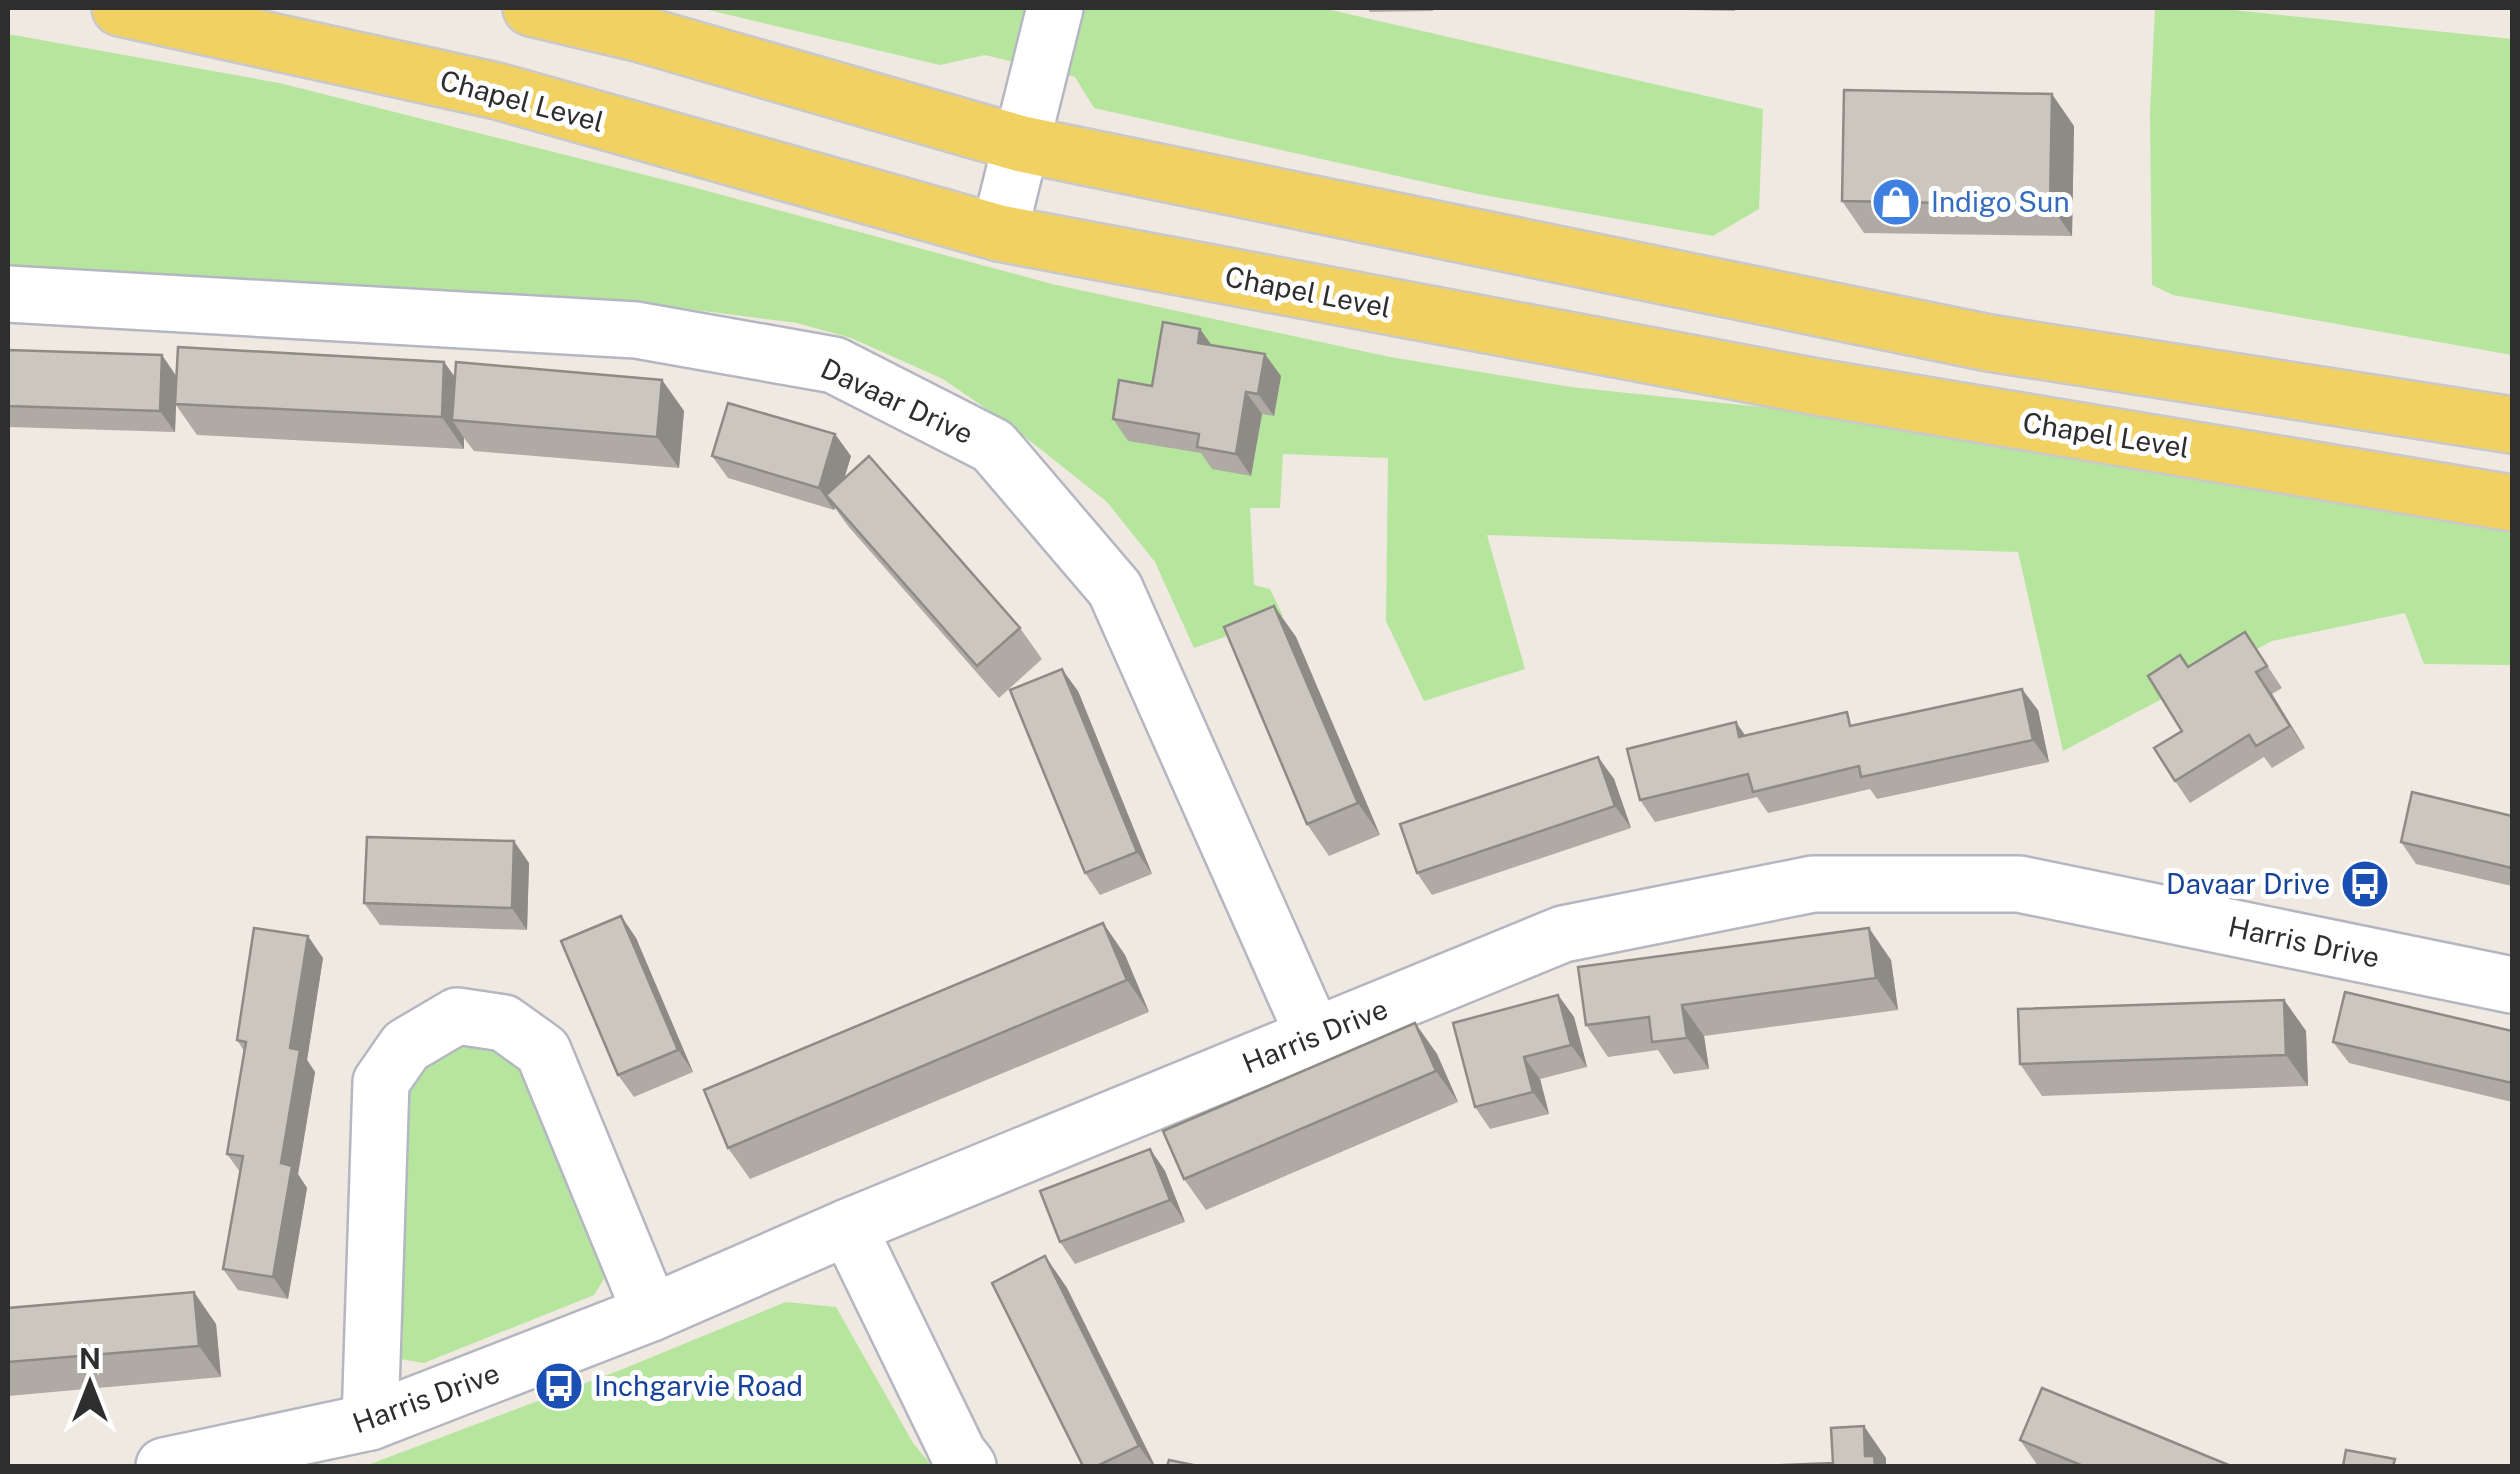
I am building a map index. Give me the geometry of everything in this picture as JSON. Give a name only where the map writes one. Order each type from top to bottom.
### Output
[{"type":"main road","name":"Chapel Level","points":[[120,8],[497,92],[999,234],[1817,388],[2512,503]]},
{"type":"main road","points":[[531,8],[637,33],[1022,144],[1989,343],[2512,424]]},
{"type":"street","points":[[999,234],[1055,8]]},
{"type":"street","name":"Davaar Drive","points":[[8,294],[636,330],[834,365],[992,446],[1115,589],[1314,1036]]},
{"type":"street","name":"Harris Drive","points":[[164,1466],[370,1422],[651,1312],[1563,934],[1812,884],[2019,884],[2512,984]]},
{"type":"street","points":[[370,1422],[382,1082],[406,1046],[457,1016],[504,1022],[543,1052],[651,1312]]},
{"type":"street","points":[[848,1228],[958,1453],[968,1466]]},
{"type":"green space","points":[[700,8],[1322,8],[1763,109],[1759,209],[1713,236],[1478,194],[1094,108],[1075,77],[985,55],[940,65]]},
{"type":"green space","points":[[2155,8],[2214,8],[2512,39],[2512,355],[2173,295],[2152,285],[2150,113]]},
{"type":"green space","points":[[8,34],[279,83],[685,185],[1052,284],[1390,357],[1571,387],[1818,413],[2512,529],[2512,665],[2424,664],[2405,613],[2272,641],[2063,751],[2018,552],[1487,535],[1525,669],[1424,701],[1386,621],[1388,458],[1283,454],[1280,508],[1250,508],[1254,585],[1270,589],[1283,616],[1194,648],[1155,562],[1107,502],[1010,425],[943,379],[851,338],[797,323],[688,309],[8,275]]},
{"type":"green space","points":[[467,1040],[490,1043],[526,1072],[609,1271],[594,1295],[424,1363],[394,1358],[407,1098],[427,1061]]},
{"type":"green space","points":[[786,1302],[836,1307],[913,1443],[932,1466],[365,1466],[623,1369]]},
{"type":"building","points":[[1844,90],[2052,94],[2050,205],[1842,201]]},
{"type":"building","points":[[1163,322],[1200,329],[1198,343],[1265,354],[1258,394],[1246,392],[1236,454],[1197,447],[1199,434],[1113,419],[1119,380],[1152,386]]},
{"type":"building","points":[[178,347],[444,362],[442,417],[175,404]]},
{"type":"building","points":[[8,350],[162,355],[160,411],[8,406]]},
{"type":"building","points":[[456,362],[662,380],[657,437],[452,420]]},
{"type":"building","points":[[728,403],[835,434],[819,488],[712,456]]},
{"type":"building","points":[[869,456],[1020,628],[977,666],[826,495]]},
{"type":"building","points":[[1274,606],[1358,803],[1307,824],[1224,627]]},
{"type":"building","points":[[2245,632],[2267,666],[2256,672],[2290,726],[2256,746],[2249,735],[2175,781],[2154,748],[2182,731],[2148,676],[2180,655],[2188,667]]},
{"type":"building","points":[[1062,669],[1137,852],[1085,873],[1010,690]]},
{"type":"building","points":[[2022,689],[2033,740],[1861,777],[1859,766],[1753,792],[1748,774],[1640,800],[1627,749],[1736,722],[1739,737],[1847,712],[1850,726]]},
{"type":"building","points":[[1598,757],[1615,806],[1417,873],[1400,824]]},
{"type":"building","points":[[2412,792],[2512,816],[2512,868],[2401,842]]},
{"type":"building","points":[[367,837],[514,841],[512,908],[364,903]]},
{"type":"building","points":[[621,916],[678,1050],[618,1075],[561,941]]},
{"type":"building","points":[[1103,923],[1127,980],[728,1148],[704,1090]]},
{"type":"building","points":[[254,928],[308,936],[290,1048],[300,1050],[281,1163],[292,1166],[273,1277],[223,1269],[243,1156],[227,1154],[246,1042],[237,1040]]},
{"type":"building","points":[[1869,928],[1876,978],[1682,1005],[1687,1038],[1652,1042],[1649,1017],[1586,1025],[1578,967]]},
{"type":"building","points":[[2345,992],[2512,1031],[2512,1083],[2333,1042]]},
{"type":"building","points":[[1558,995],[1571,1045],[1524,1057],[1533,1092],[1475,1107],[1453,1023]]},
{"type":"building","points":[[2284,1000],[2286,1055],[2020,1064],[2018,1009]]},
{"type":"building","points":[[1415,1023],[1436,1071],[1184,1179],[1163,1131]]},
{"type":"building","points":[[1150,1149],[1170,1200],[1060,1242],[1040,1191]]},
{"type":"building","points":[[1045,1256],[1139,1446],[1097,1466],[1083,1466],[992,1283]]},
{"type":"building","points":[[194,1292],[199,1346],[8,1362],[8,1308]]},
{"type":"building","points":[[2042,1388],[2231,1466],[2083,1466],[2020,1440]]},
{"type":"building","points":[[1864,1426],[1865,1456],[1874,1456],[1875,1466],[1759,1466],[1833,1463],[1831,1428]]},
{"type":"building","points":[[2346,1450],[2395,1459],[2393,1466],[2343,1466]]},
{"type":"building","points":[[1169,1460],[1198,1466],[1167,1466]]},
{"type":"place","name":"Indigo Sun","points":[[1896,202]]},
{"type":"place","name":"Davaar Drive","points":[[2365,884]]},
{"type":"place","name":"Inchgarvie Road","points":[[559,1386]]}]
